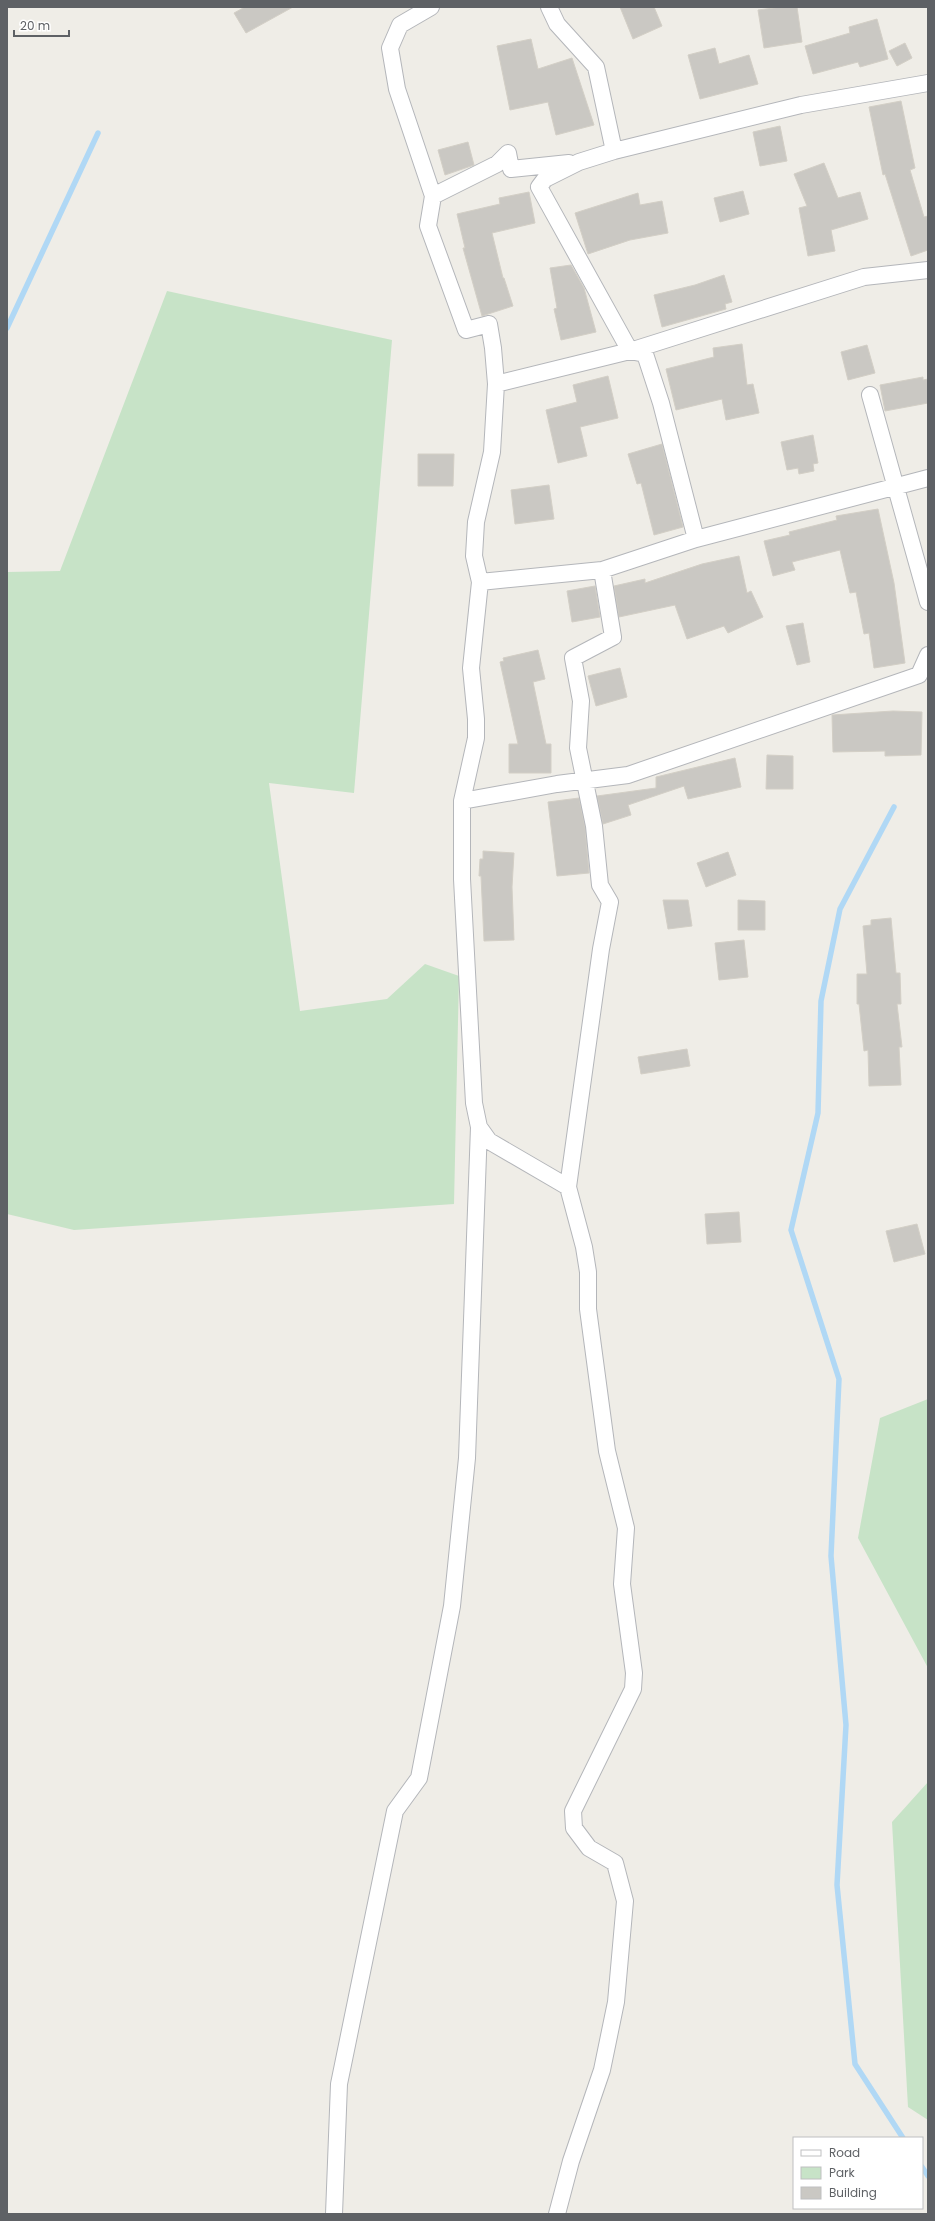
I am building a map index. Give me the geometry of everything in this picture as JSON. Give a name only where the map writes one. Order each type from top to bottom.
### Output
[{"type":"street","points":[[334,2214],[339,2084],[395,1811],[419,1778],[452,1606],[468,1458],[479,1127],[474,1103],[465,939],[462,878],[462,801],[476,738],[476,719],[471,668],[480,582],[474,556],[476,522],[492,452],[496,384],[494,348],[488,324],[466,330],[428,226],[433,196],[397,89],[390,48],[400,25],[432,7]]},
{"type":"street","points":[[549,7],[557,24],[596,67],[614,151]]},
{"type":"street","points":[[696,539],[661,403],[645,354],[630,351],[539,187],[545,178],[579,162],[614,151],[801,105],[928,83]]},
{"type":"street","points":[[433,196],[497,164],[508,153],[511,168],[579,162]]},
{"type":"street","points":[[496,384],[630,351],[864,277],[928,270]]},
{"type":"street","points":[[870,395],[897,486],[928,602]]},
{"type":"street","points":[[480,582],[602,570],[696,539],[928,478]]},
{"type":"street","points":[[557,2214],[571,2162],[602,2070],[616,2002],[625,1901],[615,1863],[589,1848],[574,1828],[573,1811],[632,1689],[634,1672],[622,1584],[626,1528],[607,1451],[588,1309],[588,1272],[584,1247],[568,1187],[601,949],[610,902],[600,885],[594,826],[578,748],[581,701],[573,658],[613,637],[602,570]]},
{"type":"street","points":[[462,801],[628,775],[919,675],[928,655]]},
{"type":"street","points":[[479,1127],[489,1141],[568,1187]]},
{"type":"green space","points":[[167,291],[392,340],[354,793],[269,783],[300,1011],[387,999],[425,964],[459,976],[454,1204],[74,1230],[7,1214],[7,572],[60,571]]},
{"type":"green space","points":[[928,1399],[928,1668],[858,1538],[880,1418]]},
{"type":"green space","points":[[928,1782],[928,2120],[908,2107],[892,1822]]},
{"type":"building","points":[[245,7],[293,7],[246,33],[234,13]]},
{"type":"building","points":[[620,7],[654,7],[662,26],[633,39]]},
{"type":"building","points":[[781,7],[797,7],[802,42],[764,48],[758,10]]},
{"type":"building","points":[[877,19],[888,59],[860,67],[858,62],[813,74],[805,46],[850,33],[849,27]]},
{"type":"building","points":[[531,39],[538,69],[572,58],[594,125],[556,135],[548,102],[510,110],[497,46]]},
{"type":"building","points":[[905,43],[912,58],[897,66],[889,51]]},
{"type":"building","points":[[715,48],[719,64],[749,55],[758,84],[700,99],[688,55]]},
{"type":"building","points":[[901,101],[915,168],[910,170],[924,217],[928,216],[928,250],[911,256],[885,174],[883,175],[869,107]]},
{"type":"building","points":[[780,126],[787,161],[760,166],[753,132]]},
{"type":"building","points":[[468,142],[474,165],[445,175],[438,150]]},
{"type":"building","points":[[824,163],[838,198],[860,192],[868,219],[831,230],[835,251],[808,256],[799,208],[807,206],[794,174]]},
{"type":"building","points":[[743,191],[749,214],[720,222],[714,198]]},
{"type":"building","points":[[529,192],[535,223],[492,233],[503,278],[513,306],[482,316],[463,248],[465,248],[457,214],[500,204],[499,198]]},
{"type":"building","points":[[638,193],[640,205],[662,201],[668,233],[630,240],[588,254],[575,213]]},
{"type":"building","points":[[571,265],[584,288],[596,332],[561,340],[554,309],[557,308],[550,268]]},
{"type":"building","points":[[724,275],[732,302],[725,304],[726,309],[662,327],[654,295],[695,285]]},
{"type":"building","points":[[742,344],[747,385],[753,384],[759,413],[726,420],[722,399],[676,410],[666,369],[714,357],[713,348]]},
{"type":"building","points":[[867,345],[875,373],[848,380],[841,352]]},
{"type":"building","points":[[608,376],[618,418],[580,427],[587,456],[558,463],[546,410],[577,402],[573,385]]},
{"type":"building","points":[[923,377],[923,380],[928,379],[928,403],[885,411],[880,385]]},
{"type":"building","points":[[813,435],[818,463],[813,464],[814,471],[799,474],[798,468],[787,470],[781,442]]},
{"type":"building","points":[[662,444],[683,527],[654,535],[641,483],[637,484],[628,454]]},
{"type":"building","points":[[418,454],[454,454],[453,486],[418,486]]},
{"type":"building","points":[[549,485],[554,519],[515,524],[511,490]]},
{"type":"building","points":[[878,509],[894,583],[905,663],[874,668],[869,633],[864,634],[856,592],[850,593],[840,550],[792,562],[795,570],[773,576],[764,541],[790,535],[789,532],[837,520],[836,516]]},
{"type":"building","points":[[739,556],[747,593],[751,591],[763,617],[728,633],[724,626],[687,639],[675,605],[619,617],[614,586],[645,579],[645,583],[702,564]]},
{"type":"building","points":[[595,586],[600,617],[572,622],[567,591]]},
{"type":"building","points":[[803,623],[810,662],[797,665],[786,626]]},
{"type":"building","points":[[538,650],[545,679],[533,682],[546,744],[551,744],[551,773],[509,773],[509,744],[518,744],[500,662],[504,661],[503,658]]},
{"type":"building","points":[[620,668],[627,697],[596,706],[588,676]]},
{"type":"building","points":[[893,711],[922,712],[921,755],[885,756],[885,751],[833,752],[832,715]]},
{"type":"building","points":[[767,755],[793,756],[793,789],[766,789]]},
{"type":"building","points":[[735,758],[741,787],[688,799],[684,786],[628,805],[631,815],[603,824],[597,796],[656,788],[656,777]]},
{"type":"building","points":[[579,798],[585,827],[589,873],[557,876],[548,802]]},
{"type":"building","points":[[483,851],[514,853],[512,887],[514,940],[484,941],[481,876],[479,876],[480,859],[483,859]]},
{"type":"building","points":[[728,852],[736,875],[706,887],[697,863]]},
{"type":"building","points":[[663,900],[688,900],[692,926],[668,929]]},
{"type":"building","points":[[738,900],[765,901],[765,930],[738,930]]},
{"type":"building","points":[[891,918],[896,973],[900,973],[901,1004],[897,1004],[902,1047],[899,1047],[901,1085],[869,1086],[868,1050],[864,1051],[859,1004],[857,1004],[857,974],[867,974],[863,926],[871,925],[871,920]]},
{"type":"building","points":[[744,940],[748,977],[719,980],[715,943]]},
{"type":"building","points":[[687,1049],[690,1066],[641,1074],[638,1057]]},
{"type":"building","points":[[739,1212],[741,1242],[707,1244],[705,1214]]},
{"type":"building","points":[[917,1224],[925,1254],[894,1262],[886,1231]]},
{"type":"waterway","points":[[7,328],[98,133]]},
{"type":"waterway","points":[[894,807],[840,909],[821,1001],[818,1113],[791,1230],[839,1379],[831,1556],[846,1725],[837,1885],[855,2064],[902,2137]]},
{"type":"waterway","points":[[923,2168],[928,2176]]}]
